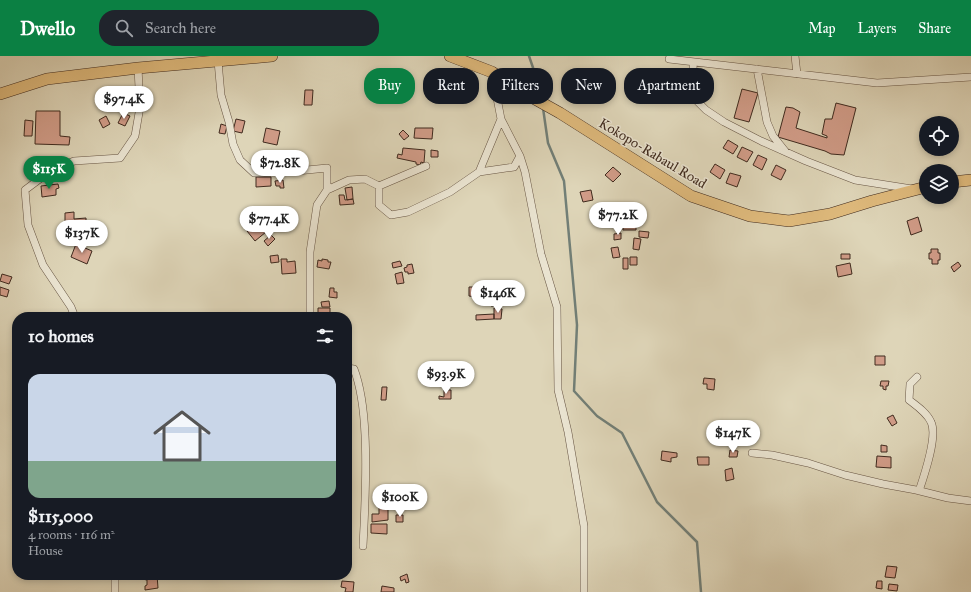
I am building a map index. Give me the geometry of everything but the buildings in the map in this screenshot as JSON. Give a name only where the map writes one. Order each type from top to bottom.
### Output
[{"type":"main road","points":[[0,94],[47,78],[272,56]]},
{"type":"main road","name":"Kokopo-Rabaul Road","points":[[450,56],[487,70]]},
{"type":"main road","name":"Kokopo-Rabaul Road","points":[[544,104],[691,196],[750,216],[790,221],[830,214],[919,189]]},
{"type":"main road","points":[[959,181],[971,180]]},
{"type":"street","points":[[795,56],[798,74]]},
{"type":"street","points":[[669,59],[877,83],[971,77]]},
{"type":"street","points":[[218,61],[221,95],[229,122],[233,144],[240,160],[254,173],[327,168],[327,190]]},
{"type":"street","points":[[693,62],[694,98],[706,110],[724,122],[761,141],[806,161],[855,180],[914,190]]},
{"type":"street","points":[[73,312],[71,306],[43,265],[28,225],[25,190],[49,172],[74,161],[120,158],[135,136],[140,107],[138,68]]},
{"type":"street","points":[[757,69],[767,122],[773,136],[785,151]]},
{"type":"street","points":[[498,104],[501,119],[520,156],[525,172],[541,254],[557,307],[558,390],[568,432],[584,526],[584,592]]},
{"type":"street","points":[[479,172],[501,119]]},
{"type":"street","points":[[379,186],[379,205],[391,215],[408,212],[450,192],[479,172],[514,167],[520,156]]},
{"type":"street","points":[[310,312],[311,244],[316,205],[327,190],[349,180],[365,179],[379,186],[426,166]]},
{"type":"street","points":[[352,369],[354,369],[358,379],[364,413],[367,467],[363,546]]},
{"type":"street","points":[[917,377],[910,384],[910,400],[919,407],[932,422],[933,436],[930,455],[919,491]]},
{"type":"street","points":[[752,453],[772,455],[808,463],[845,475],[883,484],[948,498],[971,501]]},
{"type":"street","points":[[115,580],[115,592]]},
{"type":"waterway","points":[[529,56],[533,68]]},
{"type":"waterway","points":[[543,108],[548,143],[564,181],[577,325],[574,391],[597,416],[622,433],[657,502],[697,542],[701,592]]}]
